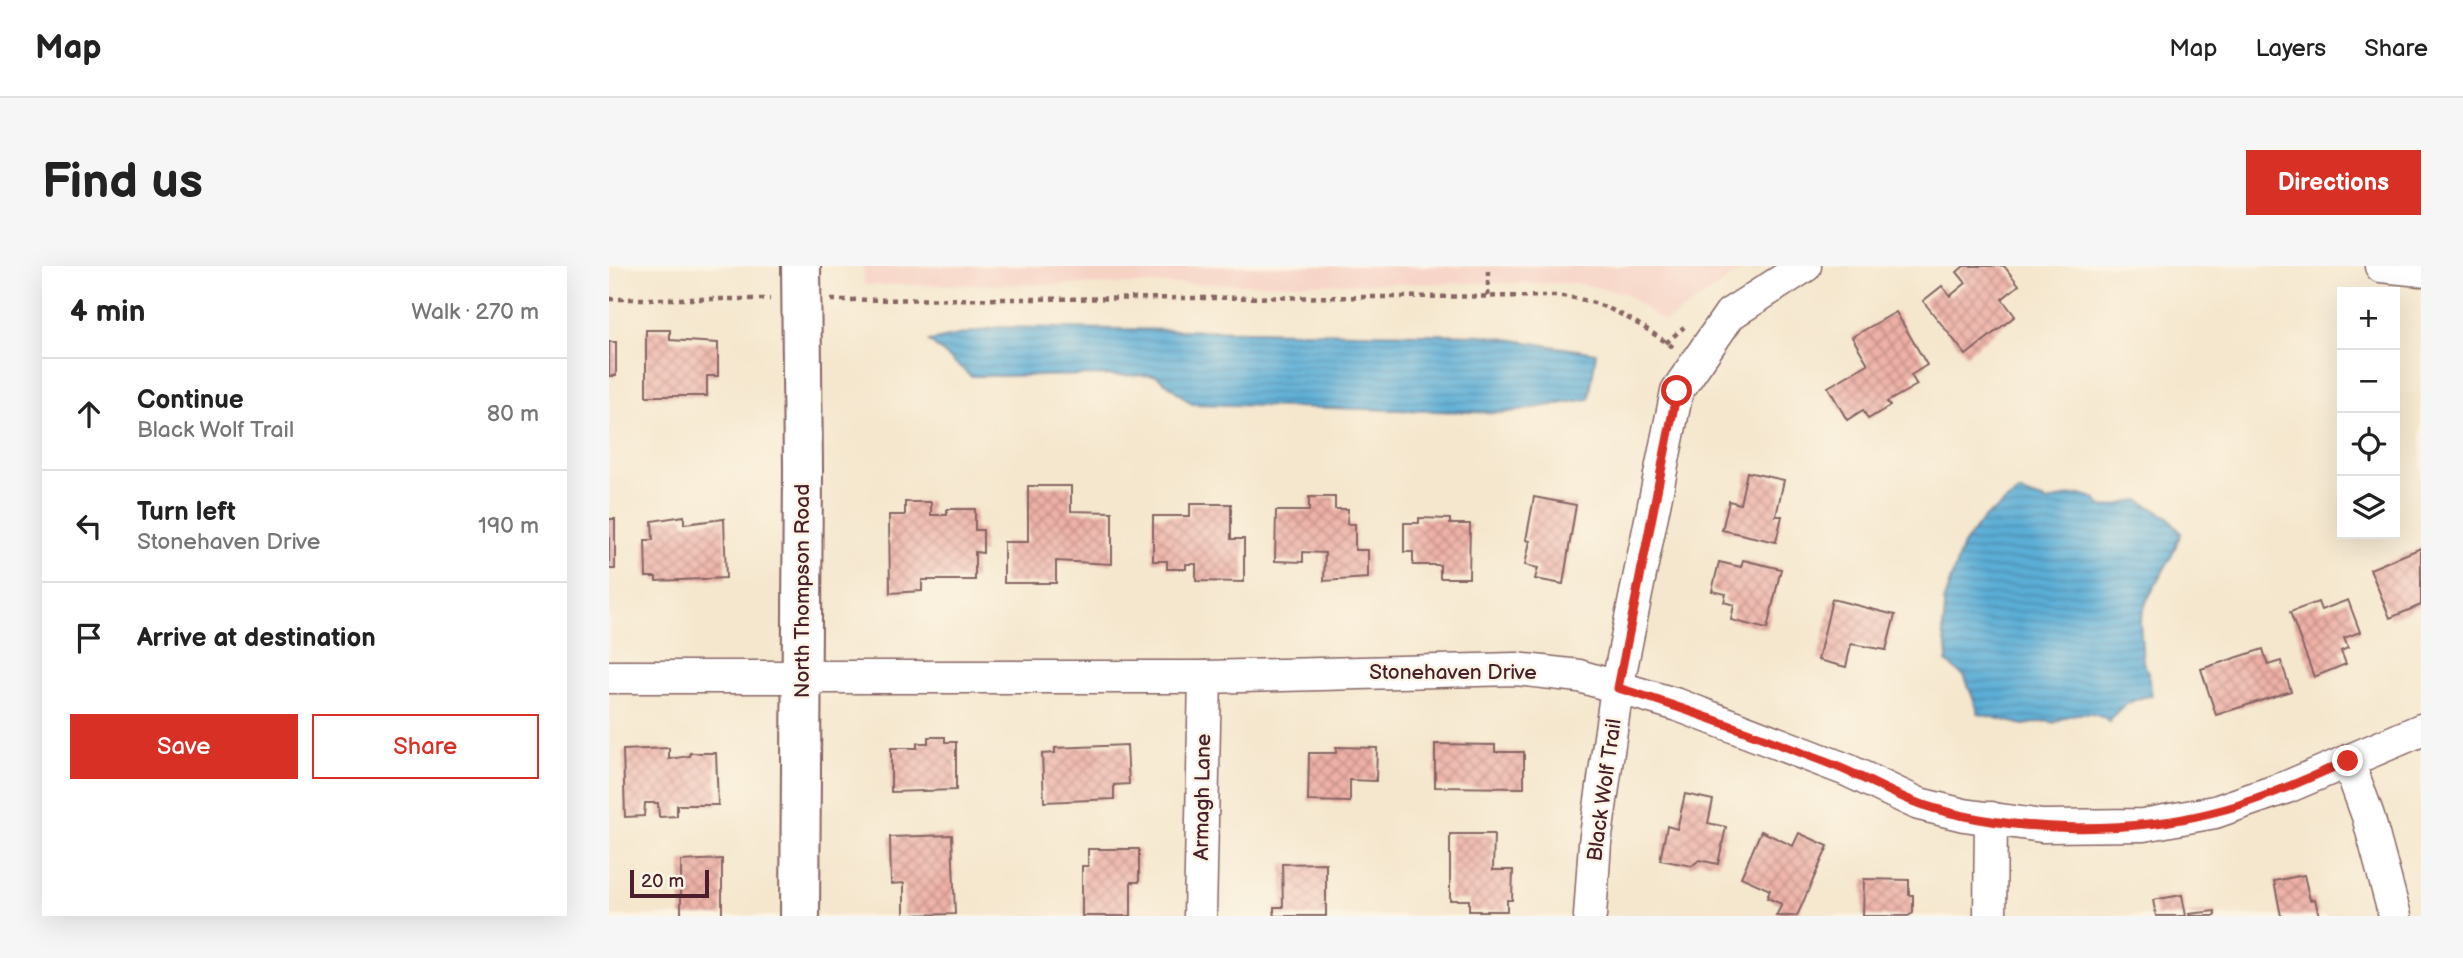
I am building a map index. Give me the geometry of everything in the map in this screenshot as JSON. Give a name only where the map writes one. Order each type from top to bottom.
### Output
[{"type":"street","name":"Black Wolf Trail","points":[[1590,916],[1595,843],[1618,688],[1677,391],[1730,314],[1805,266]]},
{"type":"street","points":[[2381,266],[2421,270]]},
{"type":"street","name":"North Thompson Road","points":[[800,916],[801,283]]},
{"type":"street","name":"Stonehaven Drive","points":[[609,677],[1205,677],[1516,669],[1579,676],[1678,705],[1825,762],[1919,804],[2042,826],[2143,825],[2215,812],[2421,730]]},
{"type":"street","name":"Armagh Lane","points":[[1200,916],[1205,677]]},
{"type":"street","points":[[2348,761],[2368,816],[2395,916]]},
{"type":"street","points":[[1990,916],[1991,818]]},
{"type":"path","points":[[1488,296],[1489,266]]},
{"type":"path","points":[[609,299],[801,283],[1563,296],[1592,300],[1636,320],[1695,364]]},
{"type":"shaded area","points":[[864,266],[1748,266],[1665,323],[1624,293],[1575,283],[864,285]]},
{"type":"water","points":[[998,327],[1482,335],[1596,353],[1589,399],[1503,413],[1192,404],[1156,375],[971,376],[929,341]]},
{"type":"water","points":[[2019,492],[2048,502],[2070,496],[2087,496],[2105,508],[2139,500],[2168,517],[2181,533],[2147,600],[2140,621],[2143,662],[2148,672],[2152,696],[2127,704],[2116,712],[2110,722],[2096,715],[2082,713],[2054,723],[2046,721],[2024,725],[1979,714],[1965,677],[1946,662],[1948,654],[1943,633],[1943,602],[1963,545],[1983,519]]},
{"type":"building","points":[[1964,266],[2004,266],[2019,285],[2002,299],[2015,316],[1966,355],[1923,301],[1942,286],[1950,296],[1966,283],[1957,272]]},
{"type":"building","points":[[1896,312],[1927,365],[1911,375],[1917,385],[1887,402],[1890,406],[1868,419],[1863,410],[1847,420],[1828,387],[1868,364],[1852,337]]},
{"type":"building","points":[[646,330],[670,330],[670,340],[718,343],[718,376],[707,376],[707,396],[646,396]]},
{"type":"building","points":[[609,342],[616,342],[616,376],[609,376]]},
{"type":"building","points":[[1747,472],[1784,480],[1776,516],[1782,516],[1776,542],[1722,530],[1729,501],[1740,504]]},
{"type":"building","points":[[1028,486],[1071,486],[1071,511],[1112,512],[1112,564],[1056,561],[1056,583],[1004,583],[1004,542],[1028,542]]},
{"type":"building","points":[[1309,497],[1335,497],[1335,509],[1348,509],[1347,524],[1355,524],[1355,550],[1368,550],[1368,578],[1324,581],[1325,553],[1303,552],[1303,562],[1275,561],[1276,511],[1309,511]]},
{"type":"building","points":[[1534,497],[1576,505],[1563,584],[1535,579],[1538,568],[1525,565],[1530,541],[1526,540]]},
{"type":"building","points":[[905,502],[931,502],[931,515],[947,515],[947,509],[975,509],[975,530],[983,530],[983,553],[975,552],[975,580],[922,580],[922,591],[890,593],[889,515],[905,515]]},
{"type":"building","points":[[1190,504],[1231,504],[1231,539],[1244,539],[1244,582],[1196,581],[1196,564],[1186,564],[1186,569],[1167,569],[1167,561],[1153,561],[1153,516],[1190,516]]},
{"type":"building","points":[[684,516],[684,524],[724,519],[726,578],[656,581],[656,577],[646,577],[645,540],[653,540],[652,521]]},
{"type":"building","points":[[1419,518],[1450,519],[1450,524],[1470,524],[1469,578],[1440,578],[1440,565],[1413,565],[1413,552],[1404,552],[1404,523],[1419,523]]},
{"type":"building","points":[[609,519],[615,519],[615,569],[609,569]]},
{"type":"building","points":[[2421,548],[2421,605],[2390,618],[2370,569]]},
{"type":"building","points":[[1743,560],[1781,569],[1767,629],[1731,620],[1734,605],[1724,602],[1726,594],[1712,591],[1719,562],[1741,567]]},
{"type":"building","points":[[1832,599],[1895,615],[1886,650],[1851,644],[1846,667],[1818,660]]},
{"type":"building","points":[[2348,600],[2360,632],[2344,638],[2348,648],[2341,651],[2346,664],[2314,677],[2290,612],[2318,602],[2321,610]]},
{"type":"building","points":[[2263,649],[2268,665],[2281,661],[2291,691],[2216,715],[2201,669]]},
{"type":"building","points":[[928,737],[945,737],[945,742],[956,742],[956,790],[891,792],[891,748],[917,748],[917,743],[928,743]]},
{"type":"building","points":[[1435,744],[1495,745],[1495,752],[1524,752],[1524,788],[1435,787]]},
{"type":"building","points":[[1127,745],[1129,784],[1114,785],[1114,799],[1044,802],[1042,754],[1055,753],[1055,748]]},
{"type":"building","points":[[1336,747],[1377,748],[1376,781],[1350,780],[1350,802],[1308,801],[1309,753],[1336,753]]},
{"type":"building","points":[[669,748],[669,759],[690,756],[690,753],[716,753],[718,805],[677,805],[677,816],[659,817],[658,803],[645,803],[644,816],[625,817],[623,750]]},
{"type":"building","points":[[1685,794],[1713,800],[1708,823],[1726,827],[1718,864],[1699,860],[1692,866],[1660,860],[1667,826],[1677,829]]},
{"type":"building","points":[[1761,831],[1793,846],[1799,833],[1828,846],[1797,916],[1776,916],[1782,904],[1767,898],[1770,890],[1741,877]]},
{"type":"building","points":[[1450,834],[1494,834],[1493,870],[1513,870],[1512,900],[1507,900],[1507,911],[1469,911],[1469,900],[1450,900]]},
{"type":"building","points":[[952,835],[955,914],[904,915],[904,883],[891,884],[890,837]]},
{"type":"building","points":[[1088,849],[1139,849],[1139,882],[1131,882],[1131,916],[1082,916],[1082,866],[1088,866]]},
{"type":"building","points":[[722,859],[722,916],[681,916],[681,861]]},
{"type":"building","points":[[1326,863],[1326,916],[1274,916],[1274,907],[1283,907],[1282,864]]},
{"type":"building","points":[[2304,875],[2310,900],[2315,899],[2319,916],[2281,916],[2274,881]]},
{"type":"building","points":[[1864,879],[1909,880],[1909,895],[1913,895],[1913,913],[1908,916],[1863,916]]},
{"type":"building","points":[[2182,895],[2186,916],[2156,916],[2153,900]]},
{"type":"building","points":[[2215,911],[2215,916],[2189,916],[2189,914]]},
{"type":"route","points":[[1677,391],[1618,688],[1678,705],[1837,766],[1919,804],[1964,815],[2042,826],[2143,825],[2215,812],[2287,787],[2348,761]]}]
